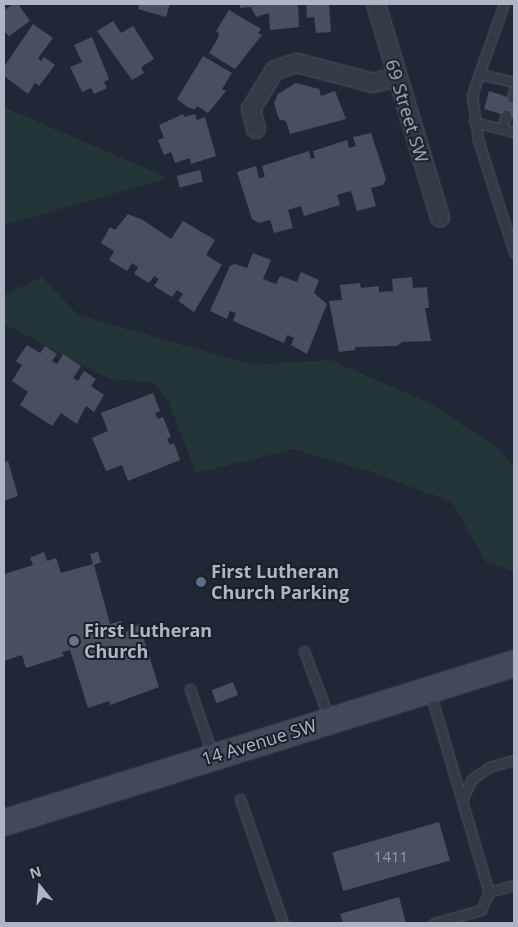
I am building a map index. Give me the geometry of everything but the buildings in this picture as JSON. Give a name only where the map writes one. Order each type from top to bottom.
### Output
[{"type":"street","name":"69 Street SW","points":[[376,4],[440,218]]},
{"type":"street","points":[[256,130],[251,109],[275,70],[297,63],[373,83],[397,77]]},
{"type":"street","name":"14 Avenue SW","points":[[4,822],[430,689],[508,662]]},
{"type":"lane","points":[[504,4],[472,94],[474,122],[514,252]]},
{"type":"lane","points":[[479,74],[514,82]]},
{"type":"lane","points":[[502,129],[506,115]]},
{"type":"lane","points":[[474,122],[514,132]]},
{"type":"lane","points":[[304,651],[330,720]]},
{"type":"lane","points":[[190,689],[213,756]]},
{"type":"lane","points":[[430,689],[489,892],[480,910],[434,923]]},
{"type":"lane","points":[[462,800],[472,780],[489,767],[514,760]]},
{"type":"lane","points":[[240,799],[283,923]]},
{"type":"lane","points":[[489,892],[514,884]]},
{"type":"shaded area","points":[[4,107],[168,178],[4,225]]},
{"type":"shaded area","points":[[42,277],[78,315],[254,365],[331,360],[429,403],[495,445],[514,467],[514,571],[486,562],[452,502],[368,471],[293,449],[196,473],[168,400],[153,382],[110,379],[4,324],[4,295]]},
{"type":"place","name":"First Lutheran Church Parking","points":[[201,582]]},
{"type":"place","name":"First Lutheran Church","points":[[74,641]]}]
